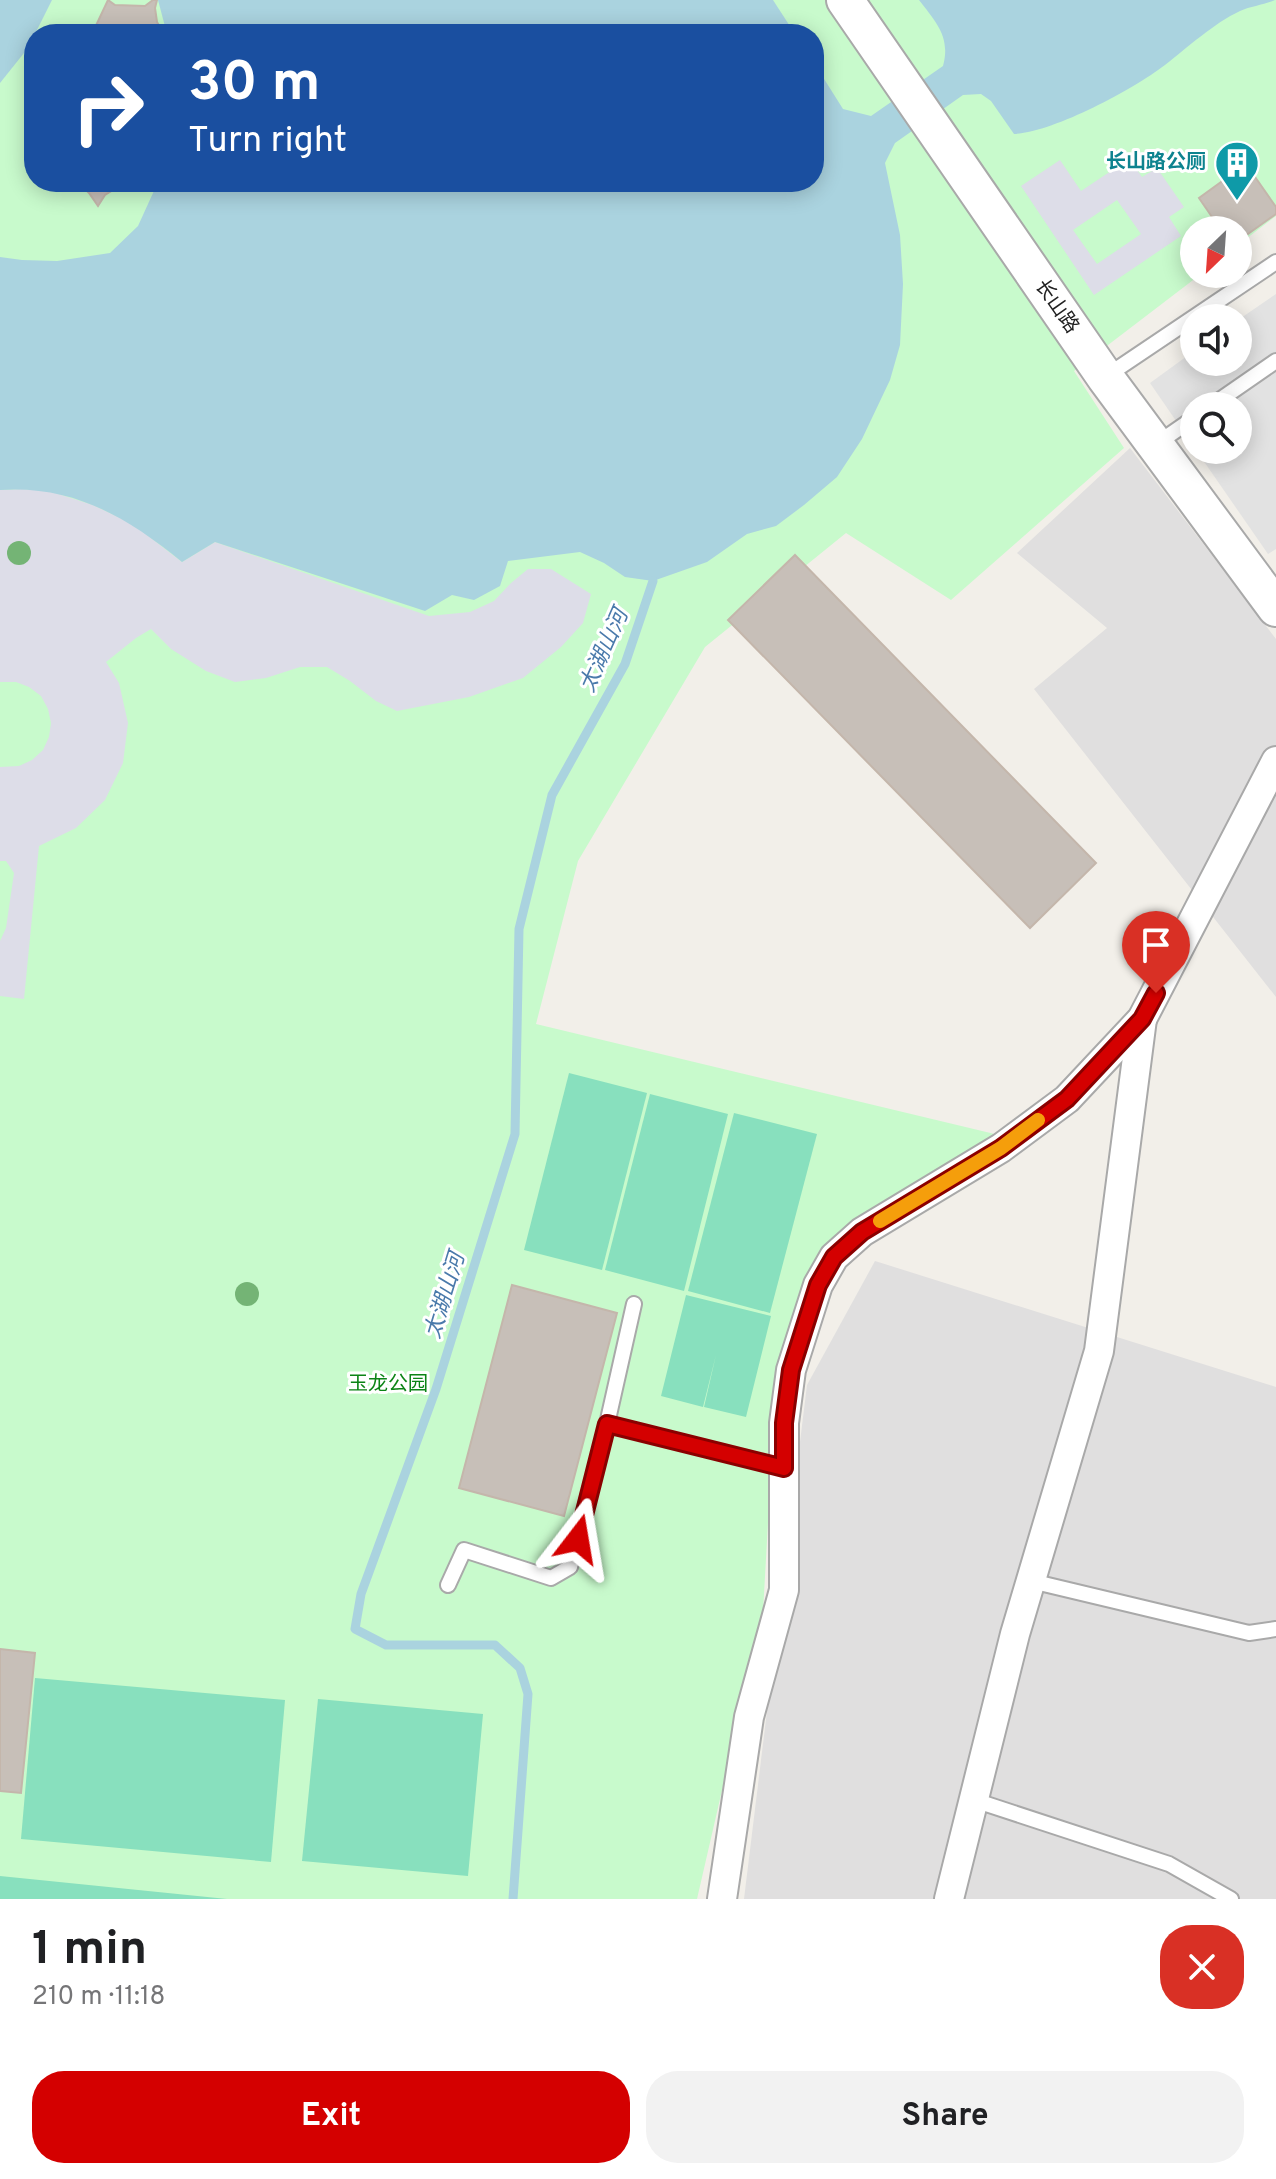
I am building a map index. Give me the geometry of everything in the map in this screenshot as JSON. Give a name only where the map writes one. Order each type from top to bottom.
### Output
[{"type":"street","name":"长山路","points":[[845,0],[1105,377],[1276,608]]},
{"type":"street","points":[[722,1899],[749,1717],[784,1590],[784,1423],[791,1370],[818,1285],[834,1257],[862,1232],[1001,1148],[1067,1099],[1142,1019],[1276,761]]},
{"type":"street","points":[[949,1899],[1015,1634],[1099,1351],[1142,1019]]},
{"type":"lane","points":[[1105,377],[1276,262]]},
{"type":"lane","points":[[1231,392],[1276,361]]},
{"type":"lane","points":[[1155,445],[1180,428]]},
{"type":"lane","points":[[448,1585],[464,1550],[551,1578],[570,1567],[634,1304]]},
{"type":"lane","points":[[607,1424],[784,1468]]},
{"type":"lane","points":[[1031,1581],[1249,1633],[1276,1629]]},
{"type":"lane","points":[[974,1800],[1169,1864],[1231,1899]]},
{"type":"shaded area","points":[[1129,159],[1142,177],[1157,168],[1184,207],[1169,217],[1180,237],[1094,295],[1021,186],[1060,160],[1081,191]],"holes":[[[1117,200],[1141,234],[1097,264],[1073,230]]]},
{"type":"shaded area","points":[[1276,294],[1276,549],[1268,554],[1206,464],[1252,464],[1252,392],[1180,392],[1180,427],[1150,383],[1180,361],[1180,376],[1252,376],[1252,310]]},
{"type":"shaded area","points":[[1130,448],[1276,639],[1276,997],[1034,689],[1107,628],[1017,553]]},
{"type":"shaded area","points":[[0,490],[49,491],[93,505],[133,524],[182,562],[215,542],[429,616],[470,612],[494,601],[528,569],[551,569],[591,594],[583,623],[561,647],[523,678],[469,697],[397,711],[376,701],[327,667],[300,667],[266,678],[235,682],[206,671],[171,649],[151,629],[136,638],[106,662],[119,683],[128,723],[123,763],[105,800],[76,828],[39,846],[24,999],[0,996],[0,941],[6,928],[14,873],[6,861],[0,861],[0,767],[19,766],[32,760],[43,750],[51,723],[41,696],[16,682],[0,682]]},
{"type":"shaded area","points":[[875,1261],[1276,1387],[1276,1899],[744,1899],[807,1385]]},
{"type":"green space","name":"玉龙公园","points":[[0,0],[1276,0],[1276,216],[1252,234],[1252,216],[1180,216],[1180,288],[1183,288],[1074,371],[1124,448],[951,600],[846,533],[705,647],[578,861],[536,1024],[1003,1136],[854,1226],[810,1268],[776,1380],[763,1612],[697,1899],[0,1899]]},
{"type":"green space","points":[[569,1073],[647,1093],[602,1270],[524,1250]]},
{"type":"green space","points":[[650,1094],[728,1114],[684,1291],[605,1270]]},
{"type":"green space","points":[[734,1113],[817,1134],[770,1313],[688,1291]]},
{"type":"green space","points":[[686,1295],[771,1316],[746,1417],[704,1407],[716,1355],[703,1407],[661,1396]]},
{"type":"green space","points":[[35,1678],[285,1700],[271,1862],[21,1839]]},
{"type":"green space","points":[[318,1699],[483,1714],[468,1876],[302,1861]]},
{"type":"green space","points":[[0,1876],[227,1899],[0,1899]]},
{"type":"water","points":[[0,0],[52,0],[40,24],[24,24],[24,53],[0,83]]},
{"type":"water","points":[[158,0],[773,0],[789,24],[164,24]]},
{"type":"water","points":[[919,0],[1275,0],[1230,16],[1133,86],[1050,126],[1014,134],[991,101],[981,94],[963,95],[895,143],[885,163],[900,235],[903,284],[900,345],[890,380],[862,439],[837,477],[776,526],[747,534],[707,562],[653,581],[625,577],[580,552],[508,561],[500,586],[474,600],[452,595],[425,611],[215,542],[182,562],[141,531],[98,507],[52,493],[0,490],[0,257],[57,261],[110,253],[138,226],[153,192],[824,192],[824,79],[843,109],[871,116],[943,66],[945,47],[936,23]]},
{"type":"building","points":[[108,0],[115,5],[145,6],[157,0],[158,24],[97,24]]},
{"type":"building","name":"长山路公厕","points":[[1246,164],[1276,207],[1276,214],[1252,231],[1252,216],[1211,216],[1199,198]]},
{"type":"building","points":[[88,192],[110,192],[98,206]]},
{"type":"building","points":[[795,555],[1096,863],[1030,928],[728,620]]},
{"type":"building","points":[[512,1285],[617,1313],[564,1516],[459,1488]]},
{"type":"building","points":[[0,1649],[35,1653],[21,1793],[0,1791]]},
{"type":"waterway","name":"太湖山河","points":[[513,1899],[528,1694],[520,1668],[495,1645],[386,1645],[355,1629],[361,1594],[436,1389],[515,1134],[519,929],[552,795],[625,664],[653,581]]},
{"type":"slow traffic","points":[[880,1221],[1001,1148],[1038,1120]]},
{"type":"place","name":"长山路公厕","points":[[1237,202]]},
{"type":"route","points":[[578,1539],[607,1424],[784,1468],[784,1423],[791,1370],[818,1285],[834,1257],[862,1232],[1001,1148],[1067,1099],[1142,1019],[1156,993]]}]
